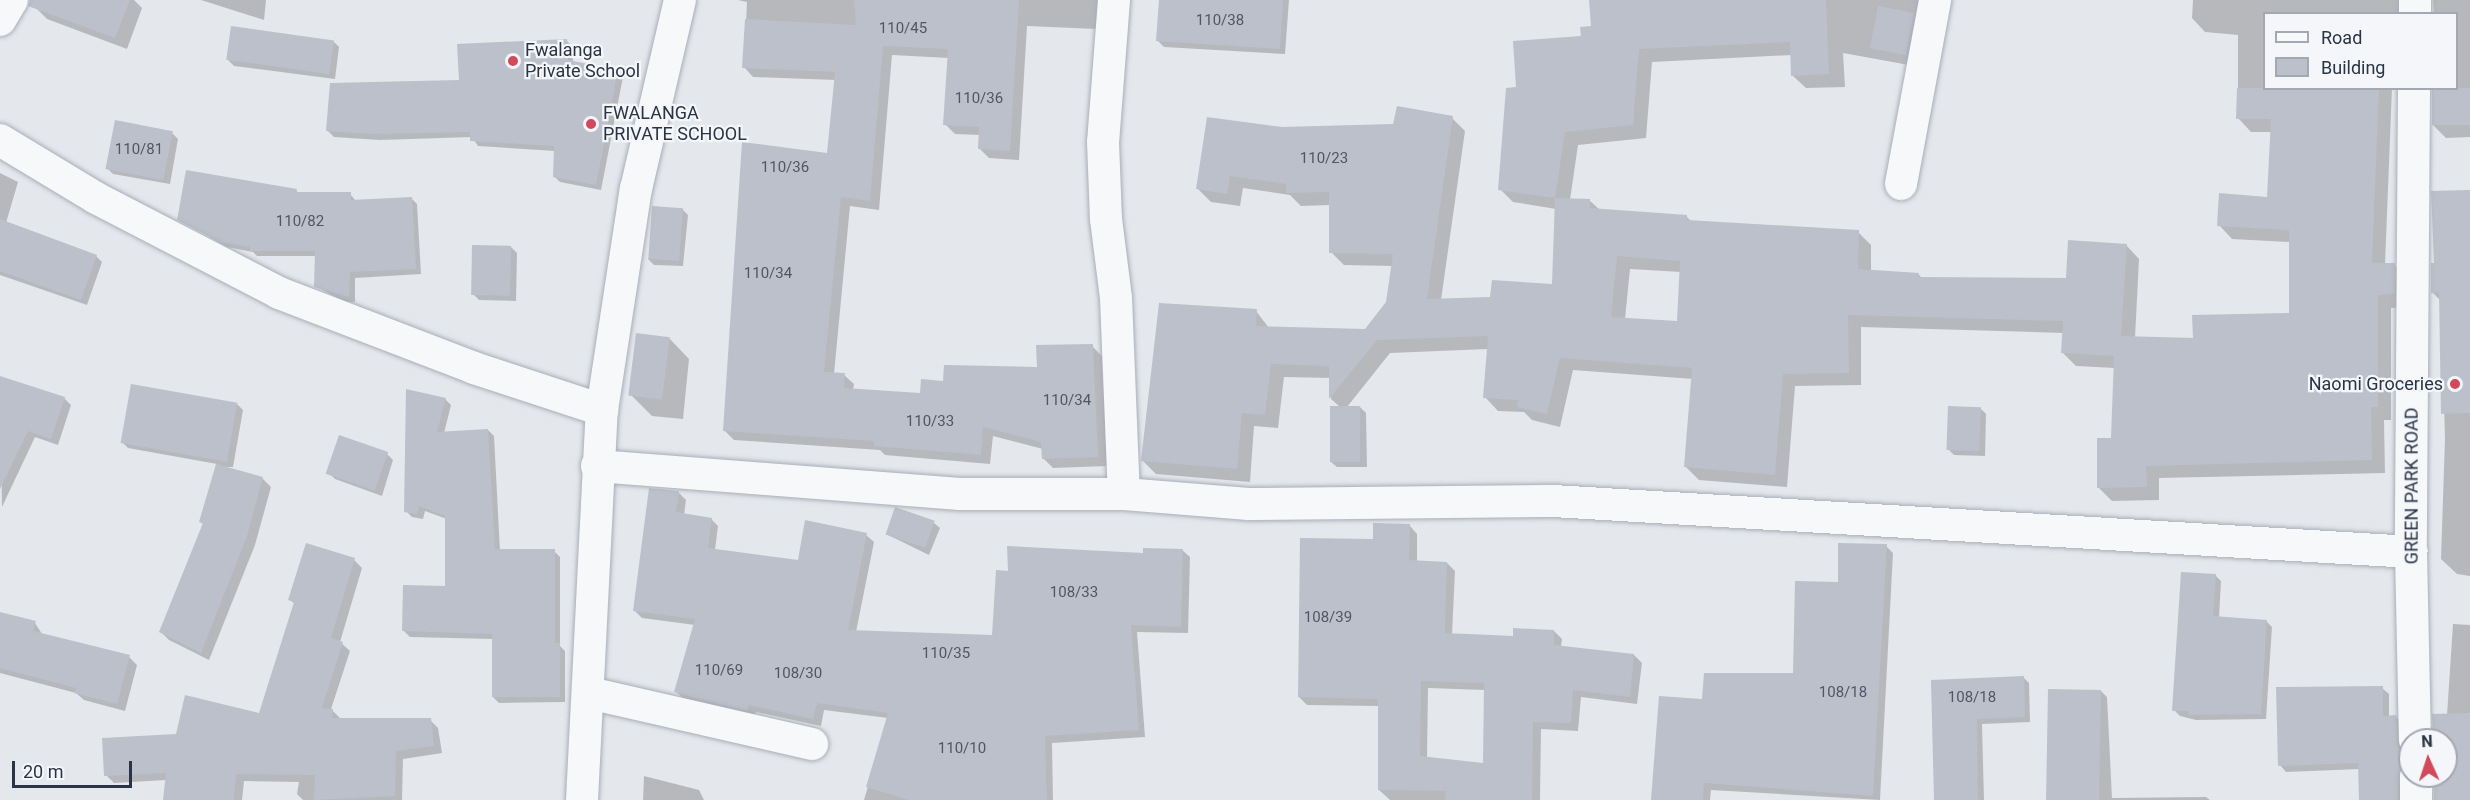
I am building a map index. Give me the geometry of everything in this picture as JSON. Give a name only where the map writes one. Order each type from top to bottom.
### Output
[{"type":"street","points":[[0,20],[12,0]]},
{"type":"street","points":[[582,800],[589,693],[597,466],[602,410],[636,189],[680,0]]},
{"type":"street","points":[[1114,0],[1103,142],[1106,219],[1116,298],[1124,494]]},
{"type":"street","points":[[1901,184],[1935,0]]},
{"type":"street","name":"GREEN PARK ROAD","points":[[2414,90],[2411,552],[2415,728]]},
{"type":"street","points":[[0,140],[96,198],[279,293],[474,368],[602,410]]},
{"type":"street","points":[[597,466],[960,494],[1124,494],[1249,504],[1553,501],[2411,552]]},
{"type":"street","points":[[589,693],[812,744]]},
{"type":"building","points":[[30,0],[130,0],[115,38],[28,6]]},
{"type":"building","points":[[854,0],[1019,0],[1010,151],[978,149],[979,127],[943,125],[948,49],[883,46],[870,201],[841,197],[824,372],[845,373],[844,388],[920,393],[921,379],[943,381],[944,365],[1037,367],[1036,345],[1093,344],[1098,457],[1042,459],[1041,442],[983,427],[981,455],[874,446],[874,441],[723,431],[742,142],[827,153],[835,72],[742,68],[745,19],[856,25]]},
{"type":"building","points":[[1159,0],[1283,0],[1280,49],[1156,41]]},
{"type":"building","points":[[1589,0],[1826,0],[1829,74],[1791,76],[1790,42],[1639,49],[1633,125],[1565,132],[1555,198],[1498,190],[1506,88],[1516,87],[1513,41],[1581,36],[1580,27],[1591,26]]},
{"type":"building","points":[[1878,6],[1914,13],[1906,55],[1870,48]]},
{"type":"building","points":[[231,26],[334,40],[329,74],[226,60]]},
{"type":"building","points":[[567,39],[568,60],[618,70],[596,185],[553,177],[554,146],[470,141],[470,132],[373,134],[326,131],[330,83],[459,80],[457,44]]},
{"type":"building","points":[[2237,88],[2379,90],[2372,263],[2395,263],[2395,294],[2378,295],[2378,407],[2371,407],[2372,460],[2146,466],[2147,487],[2097,488],[2097,438],[2111,438],[2114,356],[2061,353],[2063,321],[1848,315],[1849,373],[1783,374],[1775,475],[1684,467],[1692,368],[1560,358],[1547,414],[1517,407],[1518,400],[1483,398],[1488,336],[1377,340],[1329,399],[1329,366],[1271,364],[1265,415],[1242,413],[1237,469],[1141,461],[1159,303],[1257,309],[1256,326],[1365,329],[1386,302],[1393,254],[1329,253],[1329,192],[1286,193],[1286,184],[1230,176],[1227,194],[1196,189],[1207,117],[1282,127],[1393,124],[1397,106],[1453,116],[1427,299],[1490,297],[1492,280],[1552,284],[1555,198],[1590,199],[1590,208],[1687,215],[1687,220],[1859,230],[1858,269],[1919,273],[1918,277],[2066,278],[2068,240],[2127,244],[2121,336],[2193,338],[2192,315],[2289,313],[2289,230],[2217,226],[2219,193],[2267,197],[2271,119],[2236,119]],"holes":[[[1617,256],[1680,261],[1677,321],[1611,317]]]},
{"type":"building","points":[[2470,88],[2470,125],[2432,125],[2432,90]]},
{"type":"building","points":[[115,120],[173,131],[163,180],[105,169]]},
{"type":"building","points":[[186,170],[297,189],[296,192],[351,192],[351,200],[412,197],[416,269],[350,272],[349,297],[314,287],[315,251],[250,251],[250,247],[220,242],[177,220]]},
{"type":"building","points":[[2470,190],[2470,413],[2441,414],[2439,292],[2431,293],[2431,263],[2434,263],[2431,191]]},
{"type":"building","points":[[652,206],[683,208],[679,261],[648,259]]},
{"type":"building","points":[[0,219],[97,255],[81,300],[0,271]]},
{"type":"building","points":[[472,245],[511,246],[510,296],[471,295]]},
{"type":"building","points":[[636,333],[670,337],[662,400],[628,396]]},
{"type":"building","points":[[0,376],[65,397],[51,439],[28,431],[0,489]]},
{"type":"building","points":[[131,384],[237,403],[227,462],[121,443]]},
{"type":"building","points":[[406,389],[446,398],[437,432],[488,429],[495,549],[555,549],[555,643],[560,643],[560,697],[492,697],[492,634],[402,631],[403,585],[445,586],[445,516],[419,506],[417,514],[404,512]]},
{"type":"building","points":[[1330,406],[1360,406],[1360,462],[1330,462]]},
{"type":"building","points":[[1948,406],[1981,407],[1979,451],[1946,450]]},
{"type":"building","points":[[339,435],[388,452],[375,491],[326,474]]},
{"type":"building","points":[[216,464],[263,477],[247,536],[201,653],[159,632],[203,523],[199,522]]},
{"type":"building","points":[[649,488],[679,491],[676,512],[712,518],[708,548],[798,560],[805,520],[867,533],[848,630],[992,635],[996,570],[1008,571],[1007,546],[1143,553],[1143,548],[1183,549],[1181,627],[1131,625],[1139,730],[1045,736],[1047,800],[909,800],[866,787],[888,713],[817,703],[813,719],[749,705],[747,711],[674,692],[695,619],[633,611]]},
{"type":"building","points":[[895,507],[935,521],[925,548],[886,534]]},
{"type":"building","points":[[1373,523],[1410,524],[1409,560],[1447,562],[1445,633],[1513,636],[1513,628],[1554,630],[1554,645],[1634,654],[1630,697],[1573,690],[1571,723],[1533,722],[1532,800],[1445,800],[1446,791],[1378,790],[1378,699],[1298,697],[1300,538],[1373,539]],"holes":[[[1421,681],[1484,683],[1483,763],[1420,756]]]},
{"type":"building","points":[[306,543],[355,558],[331,638],[343,642],[322,708],[333,709],[332,718],[431,718],[434,746],[396,751],[395,796],[314,800],[315,775],[236,774],[234,800],[163,800],[166,773],[104,776],[102,738],[176,734],[185,695],[259,713],[294,602],[288,600]]},
{"type":"building","points":[[1838,543],[1887,544],[1873,796],[1704,783],[1703,800],[1651,800],[1659,696],[1702,699],[1704,673],[1793,673],[1795,581],[1838,582]]},
{"type":"building","points":[[2181,572],[2216,574],[2213,616],[2267,620],[2261,714],[2189,715],[2189,711],[2172,711]]},
{"type":"building","points":[[0,612],[36,621],[33,631],[130,655],[117,704],[74,693],[76,688],[0,668]]},
{"type":"building","points":[[2024,676],[2025,717],[1977,719],[1978,800],[1934,800],[1931,680]]},
{"type":"building","points":[[2383,686],[2383,716],[2396,715],[2398,800],[2359,800],[2358,763],[2278,766],[2276,687]]},
{"type":"building","points":[[2048,689],[2101,690],[2099,800],[2046,800]]},
{"type":"building","points":[[2470,713],[2470,800],[2434,800],[2434,788],[2458,788],[2458,728],[2433,728],[2432,714]]},
{"type":"place","name":"Fwalanga Private School","points":[[513,61]]},
{"type":"place","name":"FWALANGA PRIVATE SCHOOL","points":[[591,124]]},
{"type":"place","name":"Naomi Groceries","points":[[2455,384]]}]
